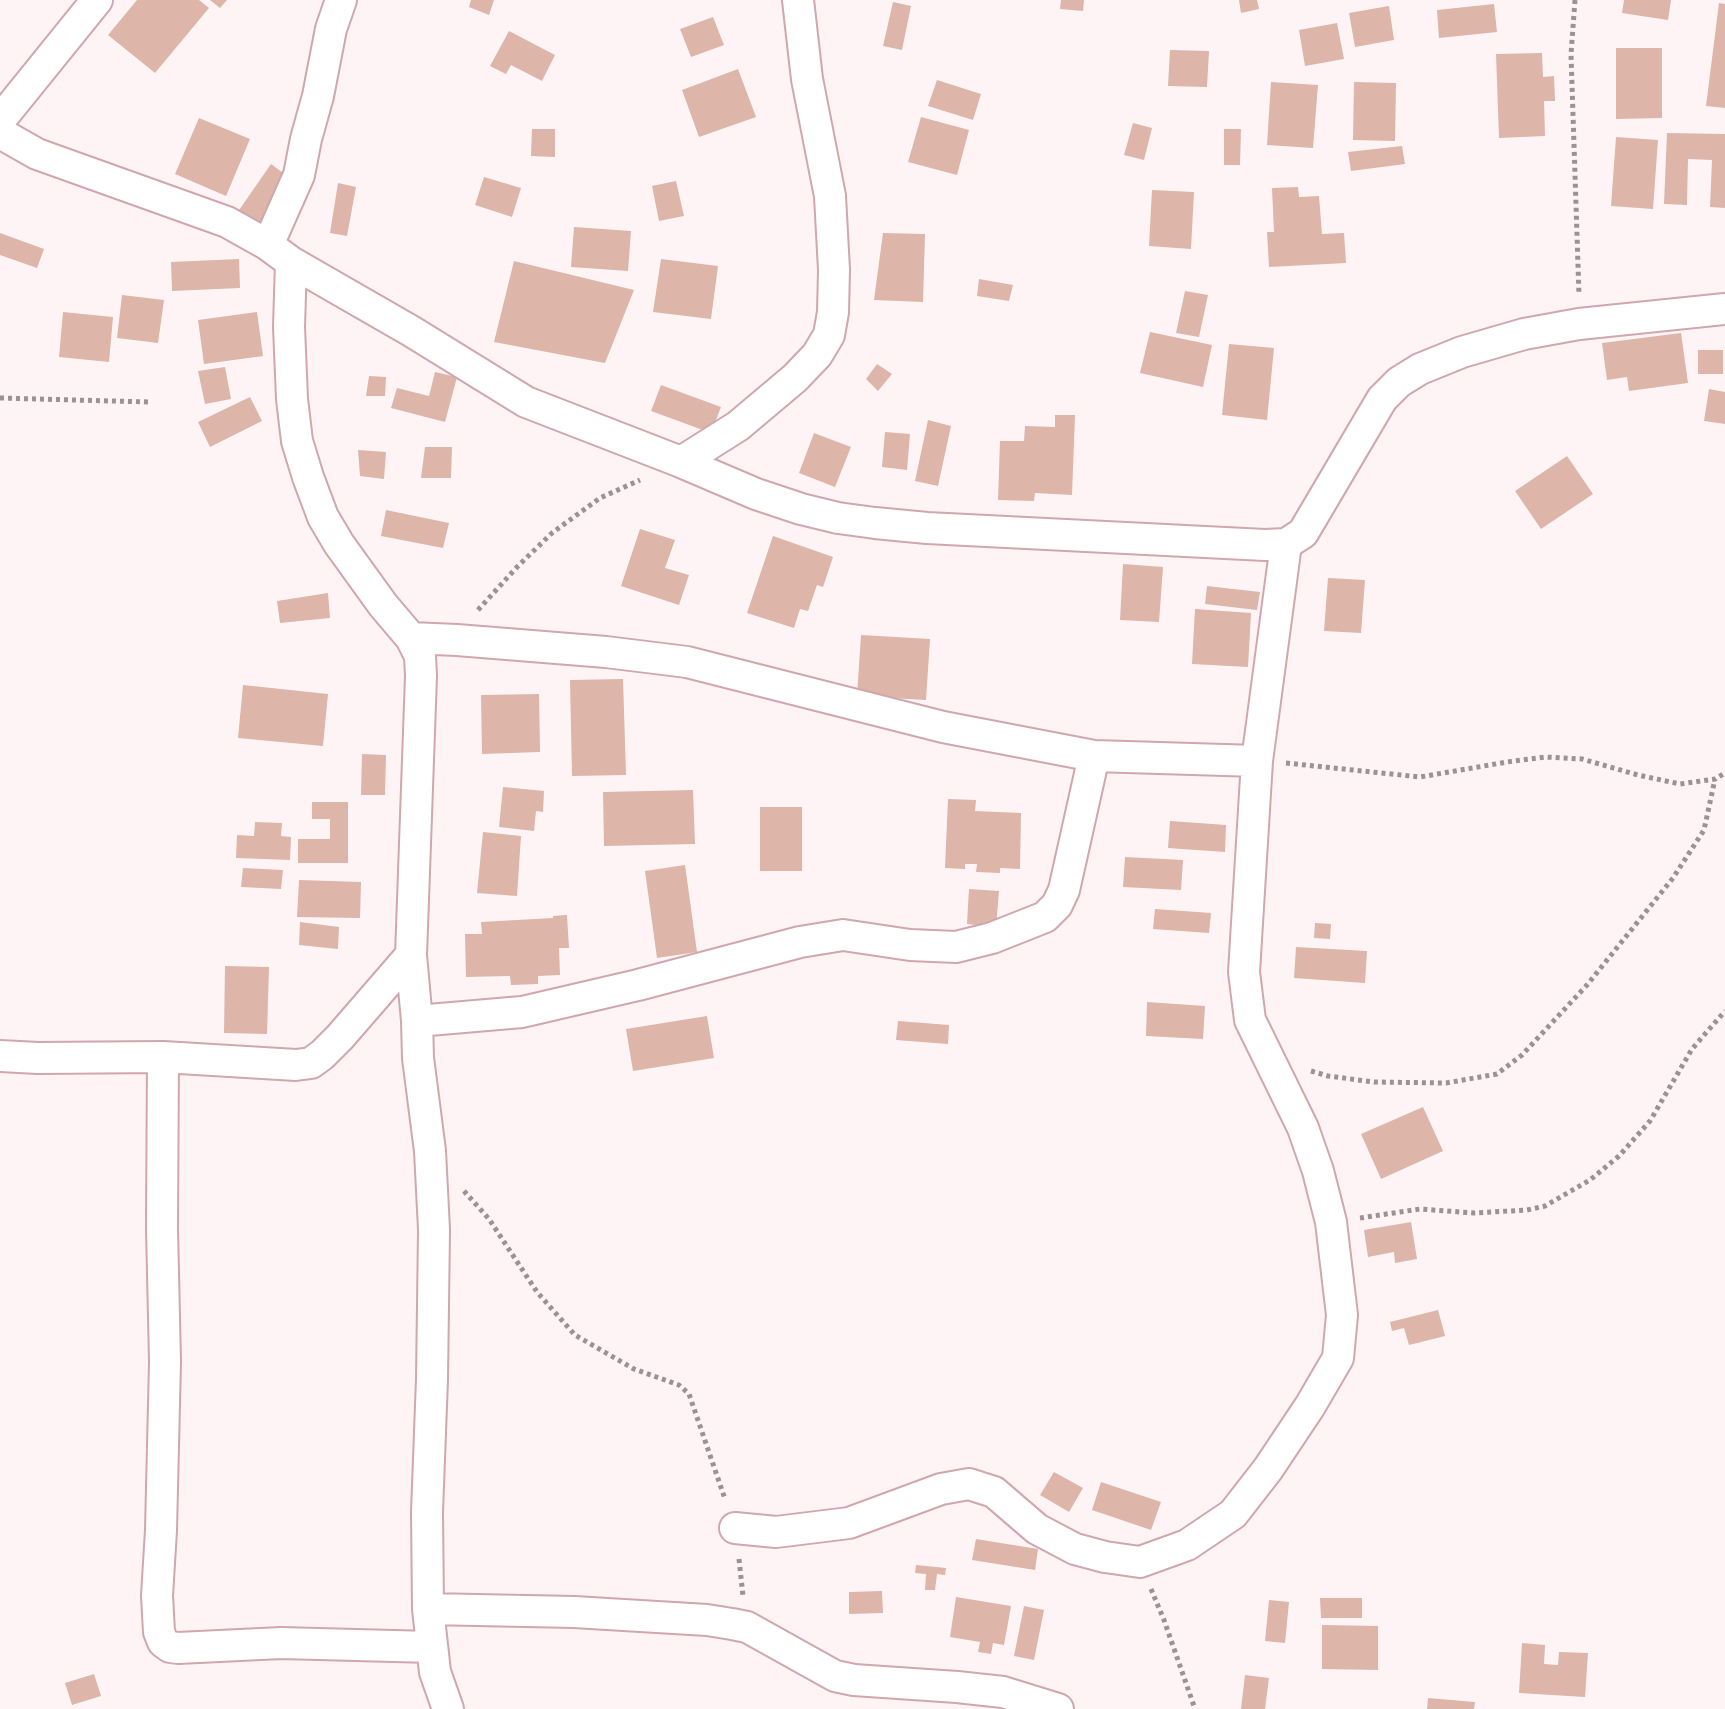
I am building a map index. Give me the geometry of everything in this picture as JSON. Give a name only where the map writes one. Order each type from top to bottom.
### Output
[{"type":"street","points":[[0,120],[97,0]]},
{"type":"street","points":[[341,0],[331,29],[280,253],[297,441],[308,477],[323,517],[339,544],[411,638],[420,656],[411,955],[418,1058],[430,1151],[434,1230],[427,1512],[428,1609],[435,1672],[448,1709]]},
{"type":"street","points":[[681,462],[738,426],[795,378],[817,355],[829,335],[834,270],[830,196],[807,79],[798,0]]},
{"type":"street","points":[[0,133],[37,154],[227,222],[526,402],[756,494],[801,509],[875,523],[1286,544],[1303,533],[1382,399],[1399,382],[1420,369],[1462,352],[1524,334],[1579,324],[1725,309]]},
{"type":"street","points":[[735,1528],[776,1532],[849,1523],[941,1489],[969,1484],[994,1492],[1037,1529],[1075,1549],[1140,1562],[1187,1545],[1233,1514],[1268,1469],[1338,1358],[1342,1315],[1331,1222],[1303,1128],[1250,1020],[1244,972],[1257,761],[1286,544]]},
{"type":"street","points":[[411,638],[606,652],[687,662],[943,727],[1094,756],[1257,761]]},
{"type":"street","points":[[417,1021],[522,1012],[800,942],[843,935],[910,945],[956,947],[1005,933],[1045,917],[1057,905],[1064,890],[1094,756]]},
{"type":"street","points":[[0,1056],[163,1057],[296,1065],[311,1063],[340,1037],[411,955]]},
{"type":"street","points":[[163,1057],[165,1362],[157,1596],[159,1632],[163,1642],[178,1648],[281,1643],[431,1647]]},
{"type":"street","points":[[428,1609],[707,1620],[747,1627],[835,1676],[1003,1692],[1045,1707]]},
{"type":"path","points":[[1575,0],[1571,54],[1579,324]]},
{"type":"path","points":[[0,398],[150,402]]},
{"type":"path","points":[[457,640],[482,605],[552,533],[600,498],[681,462]]},
{"type":"path","points":[[1257,761],[1420,777],[1545,757],[1582,759],[1680,784],[1715,779],[1725,773]]},
{"type":"path","points":[[1268,1059],[1328,1076],[1374,1082],[1446,1083],[1497,1074],[1522,1055],[1587,985],[1673,878],[1704,830],[1715,779]]},
{"type":"path","points":[[1331,1222],[1420,1209],[1474,1213],[1545,1206],[1590,1180],[1619,1156],[1650,1121],[1692,1049],[1725,1011]]},
{"type":"path","points":[[430,1151],[489,1219],[537,1292],[575,1335],[634,1369],[679,1385],[689,1394],[735,1528],[747,1627]]},
{"type":"path","points":[[1140,1562],[1195,1709]]},
{"type":"building","points":[[137,0],[199,0],[209,8],[155,73],[108,35]]},
{"type":"building","points":[[210,0],[227,0],[220,8]]},
{"type":"building","points":[[471,0],[494,0],[489,15],[469,7]]},
{"type":"building","points":[[1061,0],[1084,0],[1083,11],[1060,9]]},
{"type":"building","points":[[1239,0],[1257,0],[1259,9],[1241,13]]},
{"type":"building","points":[[1624,0],[1671,0],[1668,20],[1622,13]]},
{"type":"building","points":[[893,2],[911,6],[902,50],[883,46]]},
{"type":"building","points":[[1719,3],[1725,4],[1725,108],[1706,106]]},
{"type":"building","points":[[1494,4],[1497,32],[1439,38],[1437,10]]},
{"type":"building","points":[[1389,6],[1394,40],[1355,47],[1349,13]]},
{"type":"building","points":[[713,17],[724,45],[691,57],[680,29]]},
{"type":"building","points":[[1337,23],[1344,59],[1305,66],[1299,30]]},
{"type":"building","points":[[509,31],[555,55],[542,81],[511,65],[506,74],[490,66]]},
{"type":"building","points":[[1616,48],[1662,48],[1662,118],[1616,119]]},
{"type":"building","points":[[1170,50],[1209,51],[1207,87],[1168,86]]},
{"type":"building","points":[[1542,53],[1543,77],[1554,76],[1555,101],[1544,101],[1545,136],[1499,138],[1496,54]]},
{"type":"building","points":[[738,69],[756,117],[699,137],[682,90]]},
{"type":"building","points":[[937,80],[981,94],[973,120],[928,106]]},
{"type":"building","points":[[1271,82],[1318,85],[1313,148],[1267,145]]},
{"type":"building","points":[[1354,82],[1396,83],[1395,141],[1353,140]]},
{"type":"building","points":[[921,117],[969,130],[957,175],[908,162]]},
{"type":"building","points":[[199,118],[250,139],[226,196],[175,174]]},
{"type":"building","points":[[1133,123],[1152,128],[1144,160],[1124,155]]},
{"type":"building","points":[[532,129],[555,129],[555,157],[531,156]]},
{"type":"building","points":[[1224,129],[1241,129],[1240,165],[1224,165]]},
{"type":"building","points":[[1667,133],[1725,134],[1725,208],[1710,207],[1712,160],[1688,159],[1687,205],[1664,204]]},
{"type":"building","points":[[1616,137],[1658,140],[1653,209],[1611,206]]},
{"type":"building","points":[[1402,146],[1405,164],[1351,171],[1348,152]]},
{"type":"building","points":[[271,164],[290,178],[257,227],[237,213]]},
{"type":"building","points":[[484,177],[521,188],[512,217],[475,205]]},
{"type":"building","points":[[676,181],[684,216],[659,221],[652,186]]},
{"type":"building","points":[[338,183],[356,187],[347,236],[330,233]]},
{"type":"building","points":[[1298,187],[1299,197],[1319,196],[1322,234],[1344,233],[1346,263],[1269,267],[1267,232],[1274,232],[1272,188]]},
{"type":"building","points":[[1152,190],[1194,192],[1191,249],[1149,246]]},
{"type":"building","points":[[574,227],[631,231],[628,271],[571,267]]},
{"type":"building","points":[[0,233],[44,249],[37,268],[0,255]]},
{"type":"building","points":[[883,233],[925,234],[923,302],[874,300]]},
{"type":"building","points":[[239,259],[240,288],[172,291],[171,262]]},
{"type":"building","points":[[661,259],[718,266],[711,319],[653,312]]},
{"type":"building","points":[[514,261],[634,290],[605,363],[494,342]]},
{"type":"building","points":[[979,279],[1013,285],[1009,301],[977,296]]},
{"type":"building","points":[[1185,291],[1208,295],[1199,337],[1176,333]]},
{"type":"building","points":[[122,295],[164,300],[158,343],[117,338]]},
{"type":"building","points":[[63,312],[113,317],[109,362],[59,357]]},
{"type":"building","points":[[257,312],[263,356],[204,364],[198,320]]},
{"type":"building","points":[[1150,332],[1212,345],[1203,387],[1140,373]]},
{"type":"building","points":[[1681,333],[1688,383],[1629,391],[1627,377],[1607,380],[1602,343]]},
{"type":"building","points":[[1229,344],[1274,348],[1267,420],[1222,415]]},
{"type":"building","points":[[1698,350],[1723,350],[1723,374],[1698,374]]},
{"type":"building","points":[[877,364],[892,374],[878,391],[866,379]]},
{"type":"building","points":[[225,367],[231,399],[205,404],[198,371]]},
{"type":"building","points":[[435,372],[457,377],[445,422],[391,408],[397,388],[429,396]]},
{"type":"building","points":[[369,376],[386,377],[385,396],[366,396]]},
{"type":"building","points":[[661,385],[721,407],[711,433],[651,411]]},
{"type":"building","points":[[1709,389],[1725,392],[1725,424],[1704,421]]},
{"type":"building","points":[[250,397],[262,421],[210,447],[198,422]]},
{"type":"building","points":[[1055,415],[1075,415],[1072,495],[1035,493],[1034,501],[998,500],[1000,441],[1024,441],[1025,426],[1055,427]]},
{"type":"building","points":[[928,420],[951,426],[938,486],[915,481]]},
{"type":"building","points":[[885,432],[910,434],[907,470],[882,467]]},
{"type":"building","points":[[814,433],[851,447],[835,487],[799,473]]},
{"type":"building","points":[[425,447],[452,447],[451,478],[421,478]]},
{"type":"building","points":[[358,450],[386,452],[384,479],[360,476]]},
{"type":"building","points":[[1567,456],[1593,494],[1541,529],[1515,491]]},
{"type":"building","points":[[386,510],[449,523],[443,548],[381,536]]},
{"type":"building","points":[[640,529],[675,540],[665,568],[689,575],[679,605],[621,586]]},
{"type":"building","points":[[773,536],[833,557],[823,587],[817,585],[808,611],[800,609],[794,628],[747,613]]},
{"type":"building","points":[[1123,564],[1163,567],[1159,622],[1120,620]]},
{"type":"building","points":[[1328,578],[1365,580],[1361,633],[1324,631]]},
{"type":"building","points":[[1207,586],[1260,592],[1257,610],[1205,604]]},
{"type":"building","points":[[328,593],[330,618],[280,623],[277,601]]},
{"type":"building","points":[[1195,609],[1251,613],[1248,667],[1192,664]]},
{"type":"building","points":[[861,635],[930,639],[926,700],[857,696]]},
{"type":"building","points":[[623,679],[626,775],[572,776],[570,680]]},
{"type":"building","points":[[243,685],[328,694],[323,746],[238,738]]},
{"type":"building","points":[[539,694],[540,752],[482,754],[481,695]]},
{"type":"building","points":[[362,754],[386,755],[385,795],[361,795]]},
{"type":"building","points":[[503,787],[544,791],[543,812],[536,811],[534,831],[499,827]]},
{"type":"building","points":[[693,790],[695,844],[604,846],[603,792]]},
{"type":"building","points":[[948,799],[976,800],[975,811],[1021,813],[1020,869],[1000,868],[1000,873],[976,872],[977,864],[965,864],[965,869],[945,868]]},
{"type":"building","points":[[312,802],[348,802],[348,863],[298,863],[298,839],[330,839],[330,819],[312,819]]},
{"type":"building","points":[[760,807],[802,807],[802,871],[760,871]]},
{"type":"building","points":[[1170,821],[1226,825],[1225,852],[1168,848]]},
{"type":"building","points":[[255,822],[282,823],[281,836],[291,837],[290,860],[236,858],[237,835],[254,836]]},
{"type":"building","points":[[483,832],[521,836],[517,896],[477,893]]},
{"type":"building","points":[[1125,857],[1183,860],[1181,890],[1123,887]]},
{"type":"building","points":[[685,865],[697,952],[657,958],[645,871]]},
{"type":"building","points":[[243,868],[283,870],[281,889],[241,887]]},
{"type":"building","points":[[299,880],[361,882],[360,918],[297,917]]},
{"type":"building","points":[[969,889],[999,891],[996,927],[967,924]]},
{"type":"building","points":[[1155,909],[1211,913],[1209,933],[1153,929]]},
{"type":"building","points":[[567,915],[569,948],[559,948],[560,975],[538,976],[538,984],[511,985],[510,976],[466,977],[465,934],[482,934],[481,922]]},
{"type":"building","points":[[300,922],[339,927],[338,949],[299,945]]},
{"type":"building","points":[[1315,923],[1331,924],[1330,939],[1314,938]]},
{"type":"building","points":[[1296,947],[1367,951],[1365,983],[1294,978]]},
{"type":"building","points":[[225,966],[269,967],[267,1034],[224,1033]]},
{"type":"building","points":[[1147,1002],[1205,1006],[1203,1039],[1146,1036]]},
{"type":"building","points":[[707,1016],[714,1058],[633,1071],[626,1029]]},
{"type":"building","points":[[898,1021],[949,1025],[948,1044],[896,1040]]},
{"type":"building","points":[[1423,1107],[1443,1151],[1381,1179],[1361,1134]]},
{"type":"building","points":[[1411,1222],[1417,1259],[1395,1263],[1394,1252],[1368,1257],[1364,1230]]},
{"type":"building","points":[[1438,1310],[1445,1336],[1409,1345],[1404,1328],[1392,1331],[1390,1322]]},
{"type":"building","points":[[1054,1472],[1083,1488],[1069,1512],[1040,1495]]},
{"type":"building","points":[[1101,1482],[1161,1502],[1151,1530],[1092,1510]]},
{"type":"building","points":[[976,1539],[1038,1549],[1035,1570],[972,1560]]},
{"type":"building","points":[[916,1565],[946,1568],[945,1575],[937,1574],[935,1590],[925,1590],[926,1574],[915,1573]]},
{"type":"building","points":[[882,1591],[883,1613],[849,1614],[849,1592]]},
{"type":"building","points":[[956,1597],[1011,1606],[1004,1645],[993,1643],[991,1654],[978,1652],[980,1642],[950,1637]]},
{"type":"building","points":[[1320,1598],[1362,1598],[1362,1618],[1321,1618]]},
{"type":"building","points":[[1269,1600],[1289,1602],[1285,1643],[1265,1641]]},
{"type":"building","points":[[1024,1606],[1044,1610],[1034,1660],[1014,1656]]},
{"type":"building","points":[[1322,1625],[1378,1626],[1378,1670],[1322,1669]]},
{"type":"building","points":[[1522,1643],[1545,1645],[1544,1664],[1558,1665],[1559,1652],[1588,1653],[1585,1697],[1519,1693]]},
{"type":"building","points":[[94,1674],[101,1696],[72,1705],[65,1683]]},
{"type":"building","points":[[1245,1675],[1269,1678],[1265,1709],[1241,1709]]},
{"type":"building","points":[[1428,1698],[1475,1702],[1474,1709],[1427,1709]]}]
